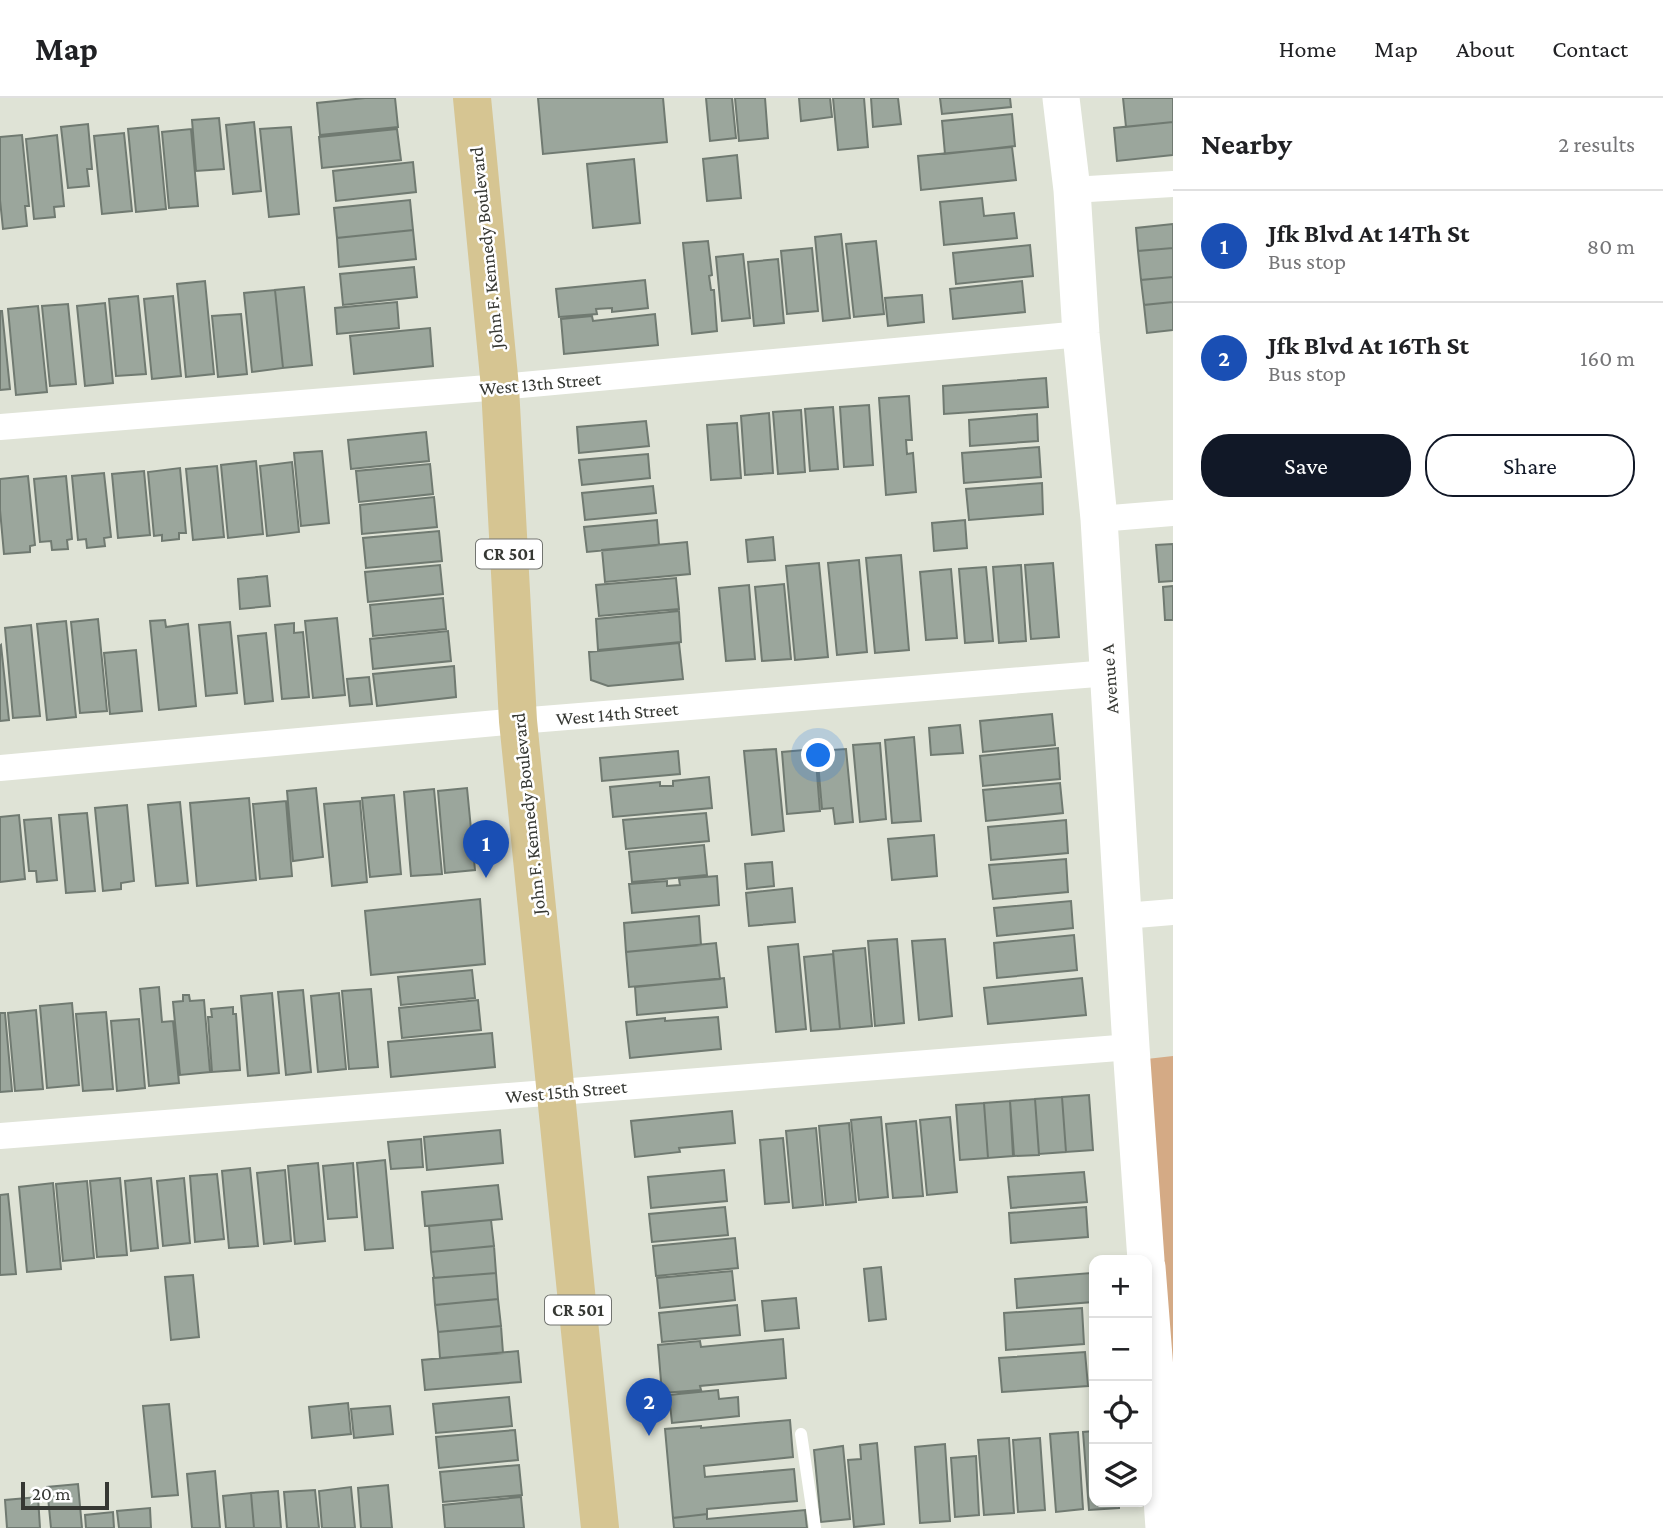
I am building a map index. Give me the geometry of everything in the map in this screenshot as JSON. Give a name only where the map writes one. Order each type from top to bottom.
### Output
[{"type":"main road","name":"John F. Kennedy Boulevard","points":[[472,98],[500,387],[518,721],[600,1528]]},
{"type":"street","name":"Avenue A","points":[[1061,98],[1072,190],[1080,334],[1099,519],[1146,1255]]},
{"type":"street","points":[[1072,190],[1173,184]]},
{"type":"street","name":"West 13th Street","points":[[0,427],[500,387],[1080,334]]},
{"type":"street","points":[[1099,519],[1173,513]]},
{"type":"street","name":"West 14th Street","points":[[0,768],[518,721],[1109,673]]},
{"type":"street","points":[[1124,916],[1173,912]]},
{"type":"street","name":"West 15th Street","points":[[0,1136],[1131,1046]]},
{"type":"street","points":[[1151,1318],[1158,1421],[1166,1456],[1164,1528]]},
{"type":"lane","points":[[801,1434],[815,1528]]},
{"type":"shaded area","points":[[1173,1056],[1173,1392],[1129,1061]]},
{"type":"building","points":[[395,98],[398,127],[320,135],[317,103]]},
{"type":"building","points":[[538,98],[663,98],[667,142],[543,154]]},
{"type":"building","points":[[706,98],[732,98],[736,138],[710,141]]},
{"type":"building","points":[[735,98],[765,98],[768,138],[739,141]]},
{"type":"building","points":[[799,98],[830,98],[832,117],[801,121]]},
{"type":"building","points":[[833,98],[864,98],[868,147],[838,150]]},
{"type":"building","points":[[871,98],[898,98],[901,124],[873,127]]},
{"type":"building","points":[[940,98],[1010,98],[1011,107],[942,114]]},
{"type":"building","points":[[1123,98],[1173,98],[1173,122],[1126,127]]},
{"type":"building","points":[[1012,114],[1015,146],[945,154],[942,121]]},
{"type":"building","points":[[219,118],[224,169],[196,171],[192,120]]},
{"type":"building","points":[[254,122],[261,191],[233,194],[226,125]]},
{"type":"building","points":[[1173,122],[1173,155],[1117,161],[1114,128]]},
{"type":"building","points":[[88,124],[92,169],[87,169],[89,186],[68,188],[61,127]]},
{"type":"building","points":[[158,126],[166,209],[136,212],[128,129]]},
{"type":"building","points":[[291,127],[299,214],[269,217],[260,129]]},
{"type":"building","points":[[191,129],[198,206],[169,208],[162,132]]},
{"type":"building","points":[[397,129],[401,160],[322,168],[319,137]]},
{"type":"building","points":[[124,133],[132,211],[102,214],[94,136]]},
{"type":"building","points":[[22,135],[29,206],[25,206],[27,226],[3,229],[0,137]]},
{"type":"building","points":[[57,135],[64,206],[54,207],[55,217],[34,219],[26,139]]},
{"type":"building","points":[[1012,147],[1016,180],[921,190],[918,156]]},
{"type":"building","points":[[737,155],[741,198],[707,201],[703,159]]},
{"type":"building","points":[[634,159],[640,223],[593,228],[587,164]]},
{"type":"building","points":[[413,162],[416,192],[336,201],[333,171]]},
{"type":"building","points":[[982,198],[984,216],[1014,213],[1017,238],[944,245],[940,202]]},
{"type":"building","points":[[410,200],[413,230],[337,238],[334,208]]},
{"type":"building","points":[[1173,224],[1173,248],[1138,251],[1136,228]]},
{"type":"building","points":[[413,230],[416,259],[339,267],[337,238]]},
{"type":"building","points":[[841,234],[850,318],[823,321],[815,237]]},
{"type":"building","points":[[708,241],[712,275],[709,276],[711,290],[714,290],[717,331],[692,334],[683,243]]},
{"type":"building","points":[[876,241],[884,314],[854,317],[846,244]]},
{"type":"building","points":[[1030,245],[1033,276],[956,284],[953,253]]},
{"type":"building","points":[[812,248],[818,311],[787,314],[781,251]]},
{"type":"building","points":[[1173,248],[1173,277],[1141,280],[1138,251]]},
{"type":"building","points":[[743,254],[750,318],[722,321],[716,257]]},
{"type":"building","points":[[778,259],[784,323],[754,326],[748,262]]},
{"type":"building","points":[[414,267],[417,297],[343,305],[340,274]]},
{"type":"building","points":[[1173,277],[1173,302],[1144,305],[1141,280]]},
{"type":"building","points":[[645,280],[648,308],[612,312],[612,308],[596,309],[597,314],[559,317],[556,289]]},
{"type":"building","points":[[205,281],[214,374],[186,377],[177,284]]},
{"type":"building","points":[[1022,281],[1025,312],[953,319],[950,289]]},
{"type":"building","points":[[304,287],[312,365],[283,368],[275,290]]},
{"type":"building","points":[[275,290],[283,368],[252,372],[244,293]]},
{"type":"building","points":[[922,295],[924,322],[888,326],[885,298]]},
{"type":"building","points":[[138,296],[146,374],[116,376],[109,299]]},
{"type":"building","points":[[173,296],[181,376],[152,379],[144,299]]},
{"type":"building","points":[[397,302],[399,328],[337,334],[335,308]]},
{"type":"building","points":[[1173,302],[1173,330],[1147,333],[1144,305]]},
{"type":"building","points":[[105,303],[113,383],[85,386],[77,306]]},
{"type":"building","points":[[68,304],[76,384],[50,386],[42,306]]},
{"type":"building","points":[[38,306],[47,392],[16,395],[8,309]]},
{"type":"building","points":[[0,311],[10,389],[0,390]]},
{"type":"building","points":[[241,314],[247,374],[218,377],[212,316]]},
{"type":"building","points":[[655,314],[658,345],[564,354],[561,319],[592,316],[593,321]]},
{"type":"building","points":[[430,328],[433,366],[354,374],[350,336]]},
{"type":"building","points":[[1046,378],[1048,407],[944,414],[943,386]]},
{"type":"building","points":[[909,396],[912,440],[906,440],[907,454],[913,453],[916,492],[886,495],[879,398]]},
{"type":"building","points":[[869,405],[873,465],[844,467],[840,407]]},
{"type":"building","points":[[833,407],[838,469],[810,471],[805,409]]},
{"type":"building","points":[[801,410],[805,472],[778,474],[773,412]]},
{"type":"building","points":[[769,413],[773,473],[745,475],[741,416]]},
{"type":"building","points":[[1037,414],[1038,441],[970,446],[969,420]]},
{"type":"building","points":[[646,421],[649,446],[579,453],[577,427]]},
{"type":"building","points":[[737,423],[741,478],[711,480],[707,425]]},
{"type":"building","points":[[426,432],[429,461],[351,469],[348,440]]},
{"type":"building","points":[[1039,447],[1041,477],[964,483],[962,453]]},
{"type":"building","points":[[322,451],[329,523],[301,526],[294,453]]},
{"type":"building","points":[[648,454],[650,478],[582,485],[579,460]]},
{"type":"building","points":[[256,461],[263,534],[228,538],[221,465]]},
{"type":"building","points":[[292,462],[299,532],[267,536],[260,466]]},
{"type":"building","points":[[430,464],[433,494],[359,502],[356,471]]},
{"type":"building","points":[[217,466],[224,537],[193,540],[186,469]]},
{"type":"building","points":[[180,468],[186,533],[179,533],[179,539],[162,541],[162,535],[154,536],[148,472]]},
{"type":"building","points":[[144,471],[150,535],[118,538],[112,474]]},
{"type":"building","points":[[104,473],[111,537],[104,538],[105,546],[87,548],[86,539],[78,540],[72,476]]},
{"type":"building","points":[[28,476],[35,545],[30,546],[30,552],[4,554],[0,479]]},
{"type":"building","points":[[66,476],[72,539],[67,540],[68,549],[52,550],[51,541],[40,542],[34,479]]},
{"type":"building","points":[[1042,483],[1043,514],[969,520],[966,489]]},
{"type":"building","points":[[653,486],[656,513],[585,520],[582,493]]},
{"type":"building","points":[[434,497],[437,527],[362,534],[360,505]]},
{"type":"building","points":[[657,520],[659,545],[587,552],[584,527]]},
{"type":"building","points":[[965,520],[967,548],[934,551],[932,523]]},
{"type":"building","points":[[439,531],[442,561],[366,568],[363,538]]},
{"type":"building","points":[[773,537],[775,560],[748,562],[746,540]]},
{"type":"building","points":[[687,542],[690,574],[605,582],[602,550]]},
{"type":"building","points":[[1173,544],[1173,581],[1159,582],[1156,545]]},
{"type":"building","points":[[901,555],[909,650],[875,653],[866,558]]},
{"type":"building","points":[[859,560],[867,652],[837,655],[828,563]]},
{"type":"building","points":[[819,563],[828,657],[795,660],[786,566]]},
{"type":"building","points":[[1053,563],[1059,637],[1031,639],[1025,565]]},
{"type":"building","points":[[440,565],[443,594],[368,602],[365,572]]},
{"type":"building","points":[[1021,565],[1026,641],[999,643],[993,567]]},
{"type":"building","points":[[986,567],[993,641],[965,643],[959,569]]},
{"type":"building","points":[[951,569],[957,638],[926,640],[920,572]]},
{"type":"building","points":[[267,576],[270,606],[240,609],[238,579]]},
{"type":"building","points":[[676,578],[679,609],[599,616],[596,585]]},
{"type":"building","points":[[784,584],[791,659],[762,661],[755,587]]},
{"type":"building","points":[[749,585],[755,659],[726,661],[719,588]]},
{"type":"building","points":[[1173,586],[1173,620],[1165,620],[1163,587]]},
{"type":"building","points":[[443,598],[446,629],[373,636],[370,605]]},
{"type":"building","points":[[679,611],[681,642],[598,650],[596,619]]},
{"type":"building","points":[[337,618],[345,695],[313,698],[305,621]]},
{"type":"building","points":[[98,619],[107,711],[80,713],[71,622]]},
{"type":"building","points":[[165,620],[166,627],[188,624],[196,706],[159,710],[150,621]]},
{"type":"building","points":[[66,621],[76,717],[47,720],[37,624]]},
{"type":"building","points":[[230,622],[237,693],[206,696],[199,625]]},
{"type":"building","points":[[294,623],[294,633],[303,632],[309,697],[282,699],[275,625]]},
{"type":"building","points":[[31,625],[40,716],[13,718],[5,628]]},
{"type":"building","points":[[448,631],[451,661],[373,669],[370,639]]},
{"type":"building","points":[[266,633],[273,701],[245,704],[238,636]]},
{"type":"building","points":[[679,643],[683,679],[608,686],[591,680],[589,652]]},
{"type":"building","points":[[0,646],[9,720],[0,721]]},
{"type":"building","points":[[136,650],[142,711],[110,714],[104,653]]},
{"type":"building","points":[[454,666],[456,697],[377,706],[373,674]]},
{"type":"building","points":[[369,677],[372,704],[350,706],[347,679]]},
{"type":"building","points":[[1052,714],[1055,745],[983,752],[980,721]]},
{"type":"building","points":[[960,725],[963,753],[931,755],[929,728]]},
{"type":"building","points":[[914,737],[921,821],[892,823],[885,740]]},
{"type":"building","points":[[880,743],[886,819],[860,822],[853,745]]},
{"type":"building","points":[[1058,748],[1060,779],[983,786],[980,756]]},
{"type":"building","points":[[776,749],[784,831],[752,835],[744,751]]},
{"type":"building","points":[[815,749],[820,811],[787,814],[782,752]]},
{"type":"building","points":[[846,749],[853,822],[835,824],[833,808],[822,809],[817,751]]},
{"type":"building","points":[[678,751],[680,774],[602,781],[600,758]]},
{"type":"building","points":[[709,777],[712,808],[613,817],[610,787],[660,782],[660,786],[673,786],[673,781]]},
{"type":"building","points":[[1060,783],[1063,813],[986,821],[983,790]]},
{"type":"building","points":[[316,788],[323,857],[293,861],[287,791]]},
{"type":"building","points":[[467,788],[475,870],[445,873],[438,791]]},
{"type":"building","points":[[434,789],[442,874],[411,876],[404,792]]},
{"type":"building","points":[[394,795],[401,874],[370,877],[362,798]]},
{"type":"building","points":[[249,798],[256,880],[197,886],[190,803]]},
{"type":"building","points":[[286,801],[292,876],[260,879],[253,804]]},
{"type":"building","points":[[360,801],[367,882],[332,886],[324,804]]},
{"type":"building","points":[[180,802],[188,883],[156,886],[148,805]]},
{"type":"building","points":[[127,805],[134,881],[121,883],[121,889],[103,891],[95,808]]},
{"type":"building","points":[[87,813],[95,891],[66,893],[59,815]]},
{"type":"building","points":[[706,813],[709,841],[626,849],[623,820]]},
{"type":"building","points":[[19,815],[25,879],[0,882],[0,817]]},
{"type":"building","points":[[51,818],[57,880],[37,882],[36,871],[29,871],[24,820]]},
{"type":"building","points":[[1066,820],[1068,853],[991,860],[988,827]]},
{"type":"building","points":[[934,835],[937,876],[892,880],[888,839]]},
{"type":"building","points":[[704,845],[707,875],[632,882],[629,852]]},
{"type":"building","points":[[1066,859],[1068,892],[993,899],[989,865]]},
{"type":"building","points":[[772,862],[774,886],[747,889],[745,864]]},
{"type":"building","points":[[717,876],[719,905],[632,913],[629,884],[667,881],[667,886],[680,885],[679,879]]},
{"type":"building","points":[[792,888],[795,922],[749,926],[746,893]]},
{"type":"building","points":[[480,899],[485,964],[371,975],[365,911]]},
{"type":"building","points":[[1071,901],[1073,928],[997,936],[994,908]]},
{"type":"building","points":[[699,916],[701,945],[626,952],[624,923]]},
{"type":"building","points":[[1074,935],[1077,970],[997,978],[994,943]]},
{"type":"building","points":[[897,939],[904,1023],[875,1026],[868,941]]},
{"type":"building","points":[[945,939],[952,1016],[919,1020],[912,941]]},
{"type":"building","points":[[716,943],[720,979],[629,987],[626,952]]},
{"type":"building","points":[[798,944],[806,1029],[776,1032],[768,947]]},
{"type":"building","points":[[865,948],[872,1026],[840,1029],[833,951]]},
{"type":"building","points":[[833,954],[840,1029],[811,1031],[804,957]]},
{"type":"building","points":[[472,970],[475,998],[401,1005],[398,977]]},
{"type":"building","points":[[724,978],[727,1007],[637,1015],[635,987]]},
{"type":"building","points":[[1082,978],[1086,1015],[988,1024],[984,988]]},
{"type":"building","points":[[159,987],[162,1022],[173,1021],[179,1083],[149,1086],[140,989]]},
{"type":"building","points":[[371,989],[378,1067],[349,1069],[342,991]]},
{"type":"building","points":[[303,990],[311,1072],[286,1075],[278,992]]},
{"type":"building","points":[[272,993],[279,1073],[248,1076],[241,996]]},
{"type":"building","points":[[339,993],[346,1069],[318,1072],[311,996]]},
{"type":"building","points":[[183,995],[189,995],[190,1001],[204,1000],[210,1072],[180,1075],[173,1002],[183,1001]]},
{"type":"building","points":[[478,1000],[481,1030],[402,1038],[399,1008]]},
{"type":"building","points":[[72,1003],[79,1085],[47,1088],[40,1006]]},
{"type":"building","points":[[233,1007],[233,1014],[236,1014],[240,1070],[212,1072],[208,1017],[212,1017],[211,1009]]},
{"type":"building","points":[[36,1010],[43,1089],[15,1091],[8,1013]]},
{"type":"building","points":[[106,1012],[113,1089],[83,1091],[76,1014]]},
{"type":"building","points":[[0,1013],[5,1013],[12,1091],[0,1092]]},
{"type":"building","points":[[718,1017],[721,1049],[630,1058],[626,1022]]},
{"type":"building","points":[[139,1019],[145,1088],[117,1091],[111,1021]]},
{"type":"building","points":[[492,1033],[495,1067],[391,1077],[388,1042]]},
{"type":"building","points":[[1089,1095],[1093,1150],[1066,1152],[1062,1097]]},
{"type":"building","points":[[1062,1097],[1066,1152],[1039,1154],[1035,1099]]},
{"type":"building","points":[[1035,1099],[1039,1155],[1014,1156],[1010,1101]]},
{"type":"building","points":[[1010,1101],[1013,1156],[988,1158],[984,1103]]},
{"type":"building","points":[[984,1103],[988,1158],[960,1160],[956,1105]]},
{"type":"building","points":[[732,1111],[735,1143],[679,1148],[680,1152],[635,1157],[631,1121]]},
{"type":"building","points":[[881,1117],[888,1197],[859,1200],[851,1120]]},
{"type":"building","points":[[950,1117],[957,1192],[927,1195],[920,1120]]},
{"type":"building","points":[[916,1121],[923,1196],[893,1198],[886,1124]]},
{"type":"building","points":[[849,1123],[856,1202],[826,1205],[819,1126]]},
{"type":"building","points":[[816,1128],[823,1205],[793,1208],[786,1131]]},
{"type":"building","points":[[500,1130],[503,1163],[427,1170],[424,1137]]},
{"type":"building","points":[[783,1138],[789,1202],[765,1204],[760,1140]]},
{"type":"building","points":[[421,1139],[423,1167],[391,1169],[388,1142]]},
{"type":"building","points":[[385,1160],[393,1248],[365,1250],[357,1163]]},
{"type":"building","points":[[318,1163],[325,1241],[295,1244],[288,1166]]},
{"type":"building","points":[[353,1163],[357,1217],[328,1219],[323,1166]]},
{"type":"building","points":[[250,1168],[258,1246],[229,1248],[222,1171]]},
{"type":"building","points":[[285,1170],[291,1241],[264,1244],[257,1173]]},
{"type":"building","points":[[724,1170],[727,1201],[651,1208],[648,1177]]},
{"type":"building","points":[[1084,1172],[1087,1202],[1011,1208],[1008,1177]]},
{"type":"building","points":[[217,1174],[224,1239],[195,1242],[190,1176]]},
{"type":"building","points":[[120,1178],[127,1255],[97,1257],[90,1181]]},
{"type":"building","points":[[151,1178],[158,1248],[131,1251],[125,1181]]},
{"type":"building","points":[[184,1178],[190,1243],[163,1246],[157,1181]]},
{"type":"building","points":[[87,1181],[94,1258],[63,1261],[56,1184]]},
{"type":"building","points":[[53,1183],[61,1269],[27,1272],[19,1187]]},
{"type":"building","points":[[498,1185],[502,1219],[425,1226],[422,1192]]},
{"type":"building","points":[[8,1194],[16,1274],[0,1275],[0,1195]]},
{"type":"building","points":[[725,1207],[728,1235],[652,1242],[649,1214]]},
{"type":"building","points":[[1086,1207],[1088,1237],[1011,1243],[1009,1213]]},
{"type":"building","points":[[491,1220],[494,1246],[431,1252],[429,1226]]},
{"type":"building","points":[[735,1238],[738,1268],[656,1276],[653,1246]]},
{"type":"building","points":[[494,1246],[496,1273],[434,1278],[431,1252]]},
{"type":"building","points":[[881,1267],[886,1319],[869,1321],[864,1269]]},
{"type":"building","points":[[732,1271],[735,1300],[660,1308],[657,1278]]},
{"type":"building","points":[[496,1273],[498,1299],[435,1305],[433,1278]]},
{"type":"building","points":[[1089,1273],[1089,1302],[1017,1308],[1015,1279]]},
{"type":"building","points":[[193,1275],[199,1337],[171,1340],[165,1277]]},
{"type":"building","points":[[796,1298],[799,1328],[765,1331],[762,1301]]},
{"type":"building","points":[[498,1299],[501,1326],[438,1332],[435,1305]]},
{"type":"building","points":[[737,1305],[740,1335],[662,1342],[659,1313]]},
{"type":"building","points":[[1082,1308],[1084,1344],[1006,1350],[1004,1313]]},
{"type":"building","points":[[501,1326],[503,1353],[440,1358],[438,1332]]},
{"type":"building","points":[[783,1339],[786,1378],[700,1386],[701,1390],[662,1393],[658,1345],[700,1341],[701,1347]]},
{"type":"building","points":[[518,1351],[521,1382],[425,1390],[422,1360]]},
{"type":"building","points":[[1085,1352],[1088,1386],[1002,1392],[999,1358]]},
{"type":"building","points":[[718,1390],[719,1399],[738,1397],[739,1416],[672,1423],[669,1395]]},
{"type":"building","points":[[509,1397],[512,1426],[436,1433],[433,1404]]},
{"type":"building","points":[[348,1403],[351,1434],[312,1438],[309,1407]]},
{"type":"building","points":[[169,1404],[178,1495],[152,1497],[143,1406]]},
{"type":"building","points":[[390,1406],[393,1434],[354,1438],[351,1409]]},
{"type":"building","points":[[790,1420],[793,1457],[704,1466],[705,1477],[794,1469],[797,1501],[707,1509],[707,1514],[673,1518],[665,1429]]},
{"type":"building","points":[[515,1430],[518,1460],[439,1468],[436,1437]]},
{"type":"building","points":[[1089,1431],[1089,1507],[1119,1508],[1089,1510],[1083,1432]]},
{"type":"building","points":[[1078,1432],[1083,1509],[1056,1512],[1050,1434]]},
{"type":"building","points":[[1009,1438],[1014,1513],[984,1515],[978,1440]]},
{"type":"building","points":[[1040,1438],[1045,1510],[1018,1512],[1013,1440]]},
{"type":"building","points":[[877,1443],[884,1524],[854,1527],[848,1460],[861,1459],[860,1445]]},
{"type":"building","points":[[945,1444],[950,1521],[920,1523],[915,1447]]},
{"type":"building","points":[[843,1446],[850,1519],[821,1522],[814,1450]]},
{"type":"building","points":[[976,1456],[979,1515],[955,1517],[951,1458]]},
{"type":"building","points":[[519,1465],[522,1495],[443,1502],[440,1472]]},
{"type":"building","points":[[215,1471],[220,1528],[192,1528],[187,1474]]},
{"type":"building","points":[[78,1484],[82,1528],[51,1528],[47,1487]]},
{"type":"building","points":[[388,1485],[392,1528],[361,1528],[358,1488]]},
{"type":"building","points":[[351,1487],[355,1528],[322,1528],[319,1491]]},
{"type":"building","points":[[315,1490],[319,1528],[287,1528],[284,1492]]},
{"type":"building","points":[[278,1491],[281,1528],[254,1528],[251,1493]]},
{"type":"building","points":[[251,1493],[254,1528],[226,1528],[223,1496]]},
{"type":"building","points":[[38,1497],[40,1528],[7,1528],[5,1500]]},
{"type":"building","points":[[521,1497],[524,1528],[445,1528],[443,1505]]},
{"type":"building","points":[[150,1508],[151,1528],[119,1528],[117,1511]]},
{"type":"building","points":[[805,1510],[807,1528],[674,1528],[673,1518],[707,1514],[707,1519]]},
{"type":"building","points":[[113,1512],[114,1528],[86,1528],[85,1515]]},
{"type":"place","name":"Jfk Blvd At 14Th St","points":[[486,878]]},
{"type":"place","name":"Jfk Blvd At 16Th St","points":[[649,1436]]}]
